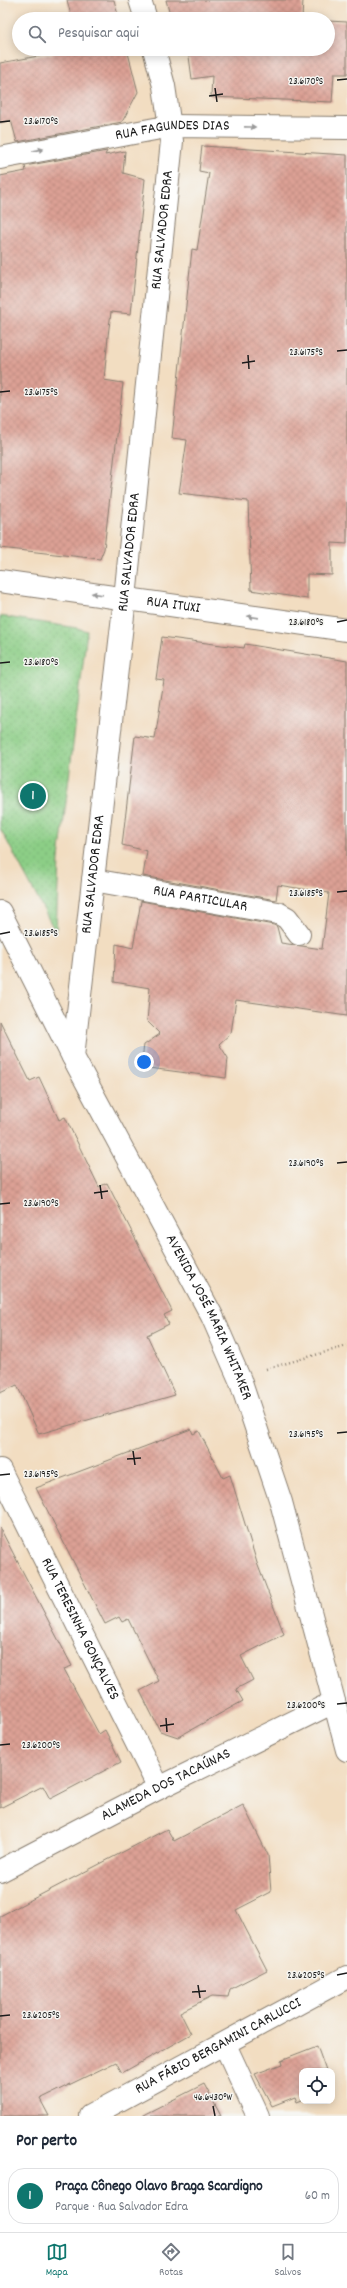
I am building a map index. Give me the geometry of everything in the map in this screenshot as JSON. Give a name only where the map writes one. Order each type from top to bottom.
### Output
[{"type":"street","points":[[140,0],[144,12]]},
{"type":"street","name":"RUA SALVADOR EDRA","points":[[73,1057],[125,598],[170,156],[171,126],[164,86],[156,56]]},
{"type":"street","name":"RUA FAGUNDES DIAS","points":[[0,158],[171,126],[347,128]]},
{"type":"street","name":"RUA ITUXI","points":[[0,581],[347,630]]},
{"type":"street","name":"RUA PARTICULAR","points":[[93,880],[278,913],[288,918],[299,934]]},
{"type":"street","name":"AVENIDA JOSÉ MARIA WHITAKER","points":[[0,912],[73,1057],[212,1316],[240,1380],[281,1502],[347,1750]]},
{"type":"street","name":"RUA TERESINHA GONÇALVES","points":[[0,1470],[159,1788]]},
{"type":"street","name":"ALAMEDA DOS TACAÚNAS","points":[[0,1870],[159,1788],[334,1702]]},
{"type":"street","name":"RUA FÁBIO BERGAMINI CARLUCCI","points":[[90,2116],[225,2045],[347,1977]]},
{"type":"street","points":[[225,2045],[258,2116]]},
{"type":"path","points":[[240,1380],[272,1367],[347,1346]]},
{"type":"green space","points":[[0,616],[77,628],[87,631],[59,859],[56,933],[0,828]]},
{"type":"building","points":[[67,0],[114,0],[117,12],[70,12]]},
{"type":"building","points":[[166,0],[303,0],[302,12],[169,12]]},
{"type":"building","points":[[335,21],[347,22],[347,74],[334,74],[332,102],[211,97],[212,76],[192,79],[189,56],[335,56]]},
{"type":"building","points":[[38,56],[129,56],[138,92],[122,122],[17,142],[11,120],[0,123],[0,63]]},
{"type":"building","points":[[202,146],[347,155],[347,544],[332,543],[332,575],[307,574],[307,599],[251,590],[248,501],[179,493],[187,440],[172,438],[192,249],[197,250],[209,173],[199,171]]},
{"type":"building","points":[[107,151],[105,155],[125,151],[123,173],[145,179],[131,314],[111,312],[108,336],[104,380],[123,383],[104,549],[100,559],[0,548],[0,176],[26,171],[25,166]]},
{"type":"building","points":[[162,637],[244,648],[245,644],[347,661],[347,1016],[236,1000],[231,1033],[219,1044],[228,1058],[226,1078],[141,1067],[144,1045],[160,1034],[147,1021],[150,988],[114,982],[116,944],[133,948],[141,901],[274,925],[277,927],[281,943],[322,949],[329,893],[278,885],[276,900],[143,876],[147,851],[122,845],[135,736],[155,739],[164,680],[156,679]]},
{"type":"building","points":[[0,1021],[30,1081],[39,1077],[59,1120],[65,1117],[99,1187],[107,1183],[172,1311],[164,1315],[169,1324],[147,1335],[175,1395],[39,1434],[17,1385],[0,1393]]},
{"type":"building","points":[[191,1429],[193,1434],[199,1431],[223,1478],[230,1475],[257,1563],[284,1634],[241,1656],[253,1680],[236,1689],[243,1701],[178,1737],[160,1731],[140,1691],[159,1681],[128,1619],[122,1622],[119,1617],[105,1624],[36,1488]]},
{"type":"building","points":[[0,1528],[72,1666],[64,1669],[99,1734],[105,1730],[121,1762],[50,1799],[43,1786],[0,1808]]},
{"type":"building","points":[[243,1805],[268,1855],[271,1892],[236,1910],[267,1970],[230,1989],[228,1997],[212,1996],[180,2012],[191,2034],[122,2073],[116,2062],[40,2099],[49,2116],[0,2116],[0,1916],[167,1829],[174,1841]]},
{"type":"building","points":[[317,2046],[325,2068],[299,2068],[299,2101],[297,2102],[295,2097],[272,2106],[255,2074],[282,2064],[281,2060]]},
{"type":"building","points":[[204,2084],[221,2116],[141,2116]]},
{"type":"place","name":"Praça Cônego Olavo Braga Scardigno","points":[[33,796]]}]
